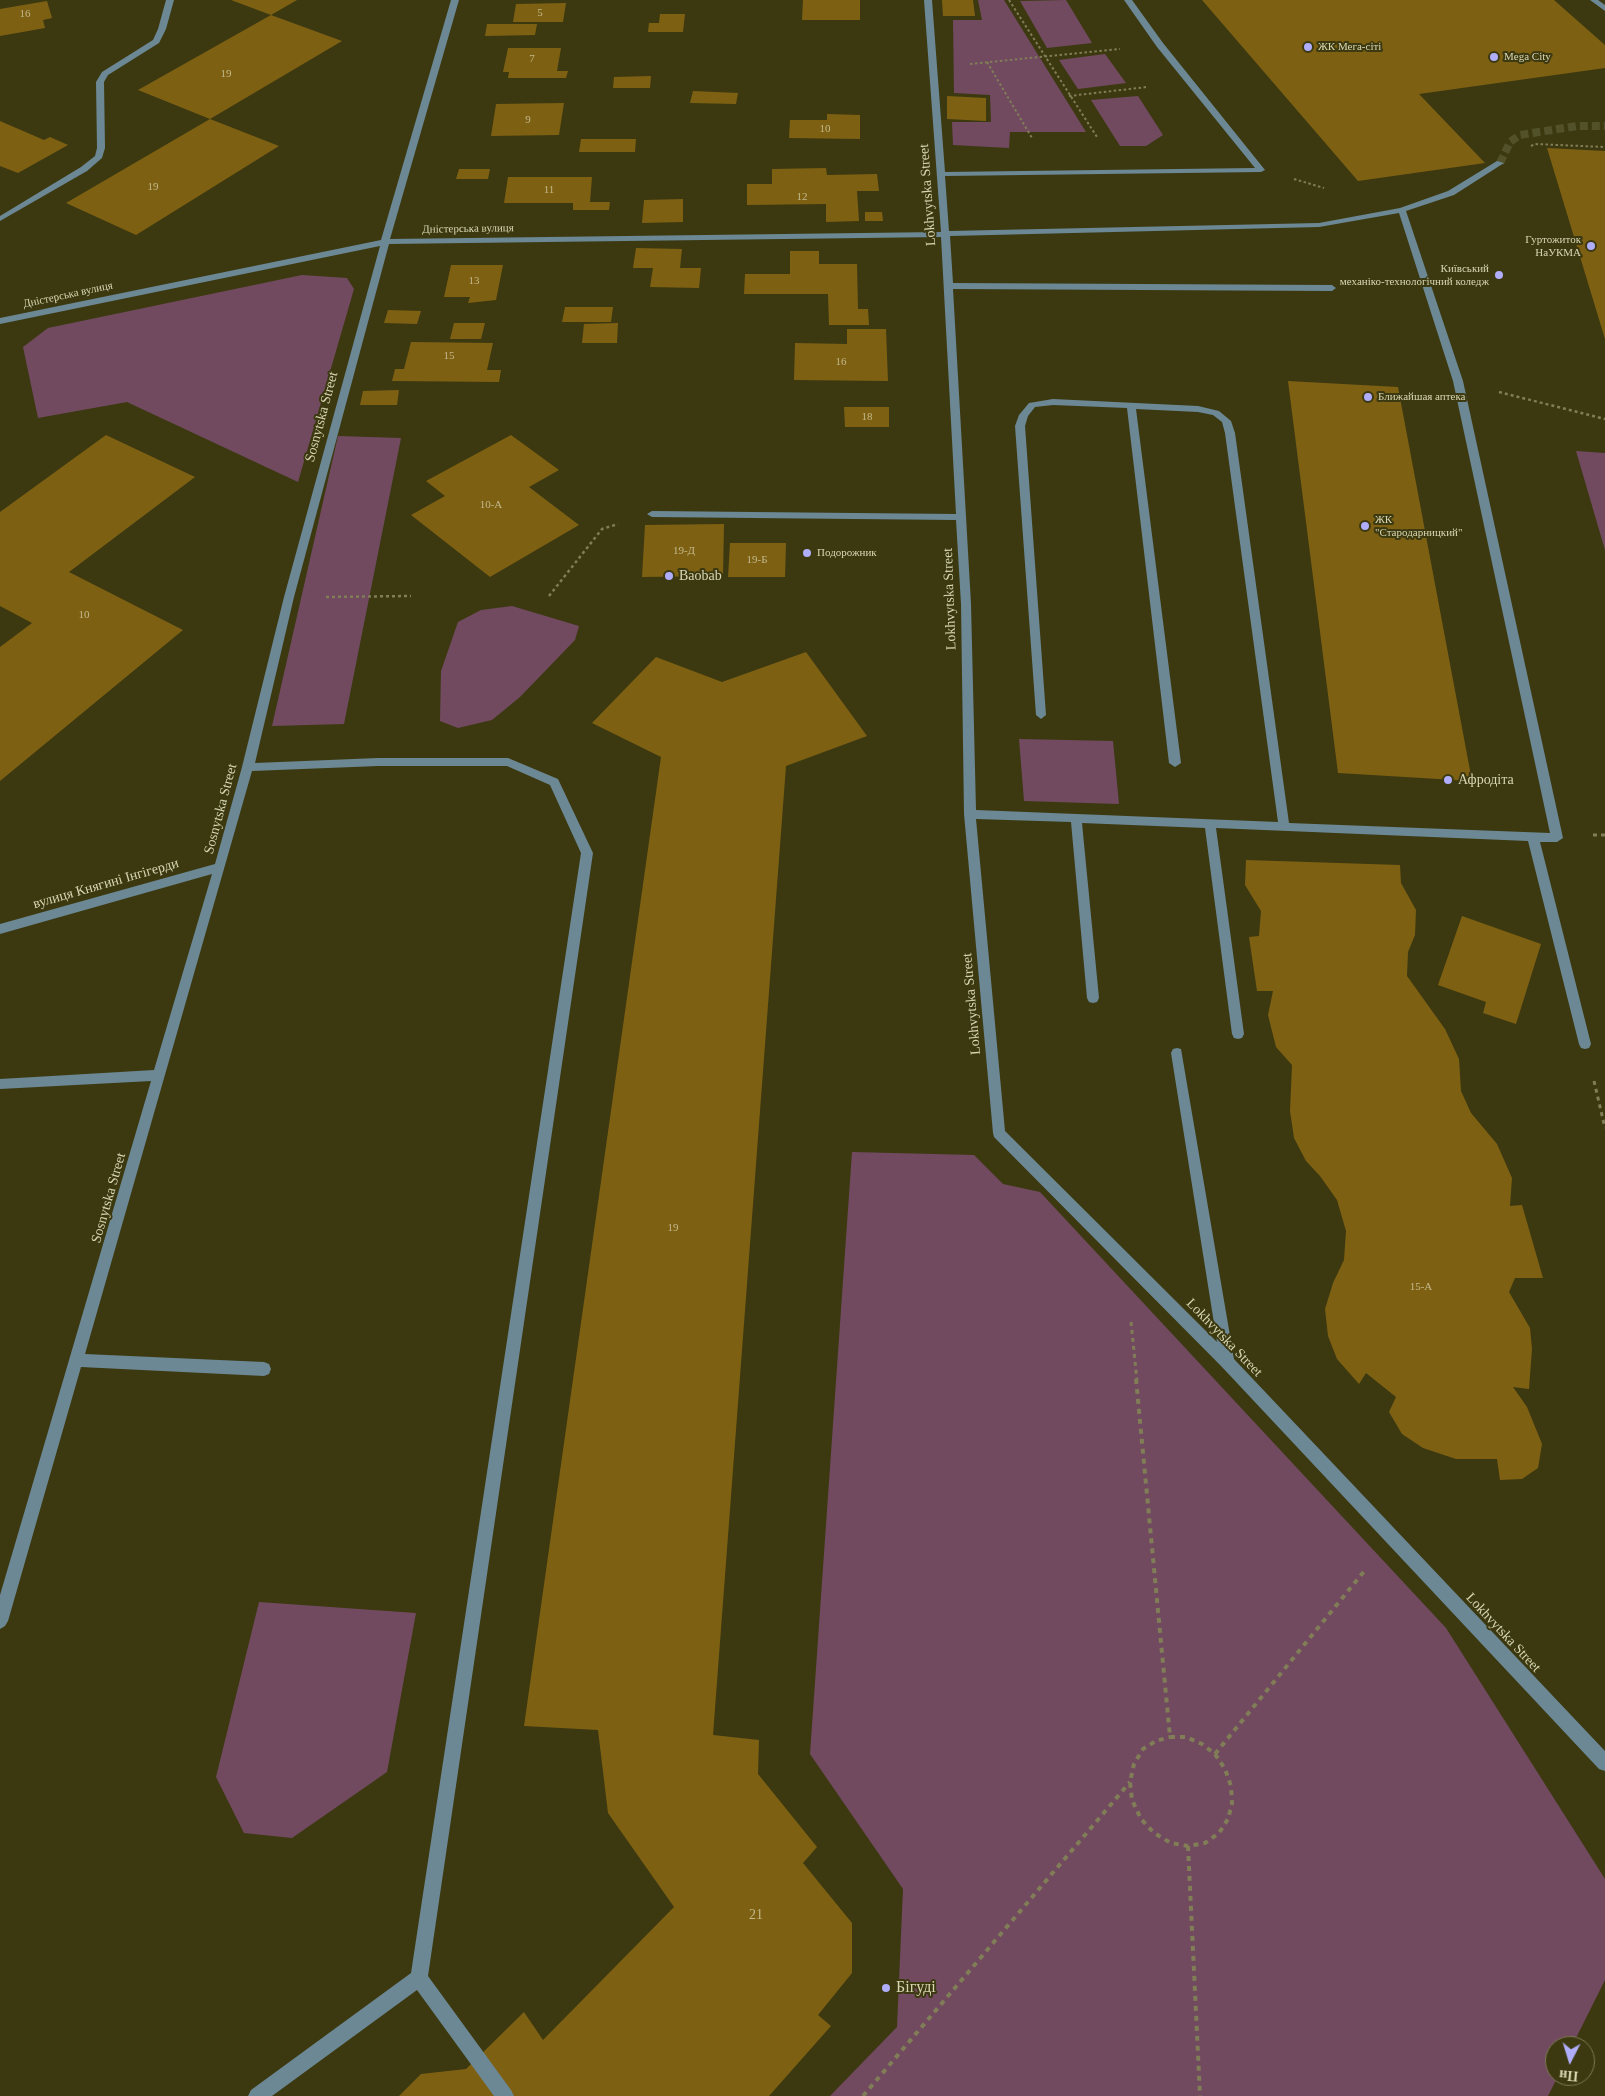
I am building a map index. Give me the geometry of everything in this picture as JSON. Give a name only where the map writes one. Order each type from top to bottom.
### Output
[{"type":"street","points":[[0,219],[84,169],[99,156],[101,148],[100,82],[105,74],[160,36],[170,0]]},
{"type":"street","name":"Sosnytska Street","points":[[0,1621],[220,867],[248,767],[289,597],[385,242],[455,0]]},
{"type":"street","name":"Lokhvytska Street","points":[[928,0],[942,174],[966,604],[970,814],[999,1133],[1227,1362],[1605,1762]]},
{"type":"street","points":[[942,174],[1120,170],[1261,170],[1160,45],[1128,0]]},
{"type":"street","points":[[1594,0],[1605,10]]},
{"type":"street","name":"Дністерська вулиця","points":[[0,321],[385,242],[945,234],[1319,225],[1402,210],[1450,193],[1500,163]]},
{"type":"street","points":[[970,814],[1557,838],[1458,381],[1402,210]]},
{"type":"street","points":[[949,286],[1332,288]]},
{"type":"street","points":[[1041,715],[1020,426],[1024,416],[1032,405],[1053,402],[1198,409],[1216,413],[1226,422],[1228,427],[1284,826]]},
{"type":"street","points":[[1131,406],[1175,763]]},
{"type":"street","points":[[652,514],[961,518]]},
{"type":"street","points":[[248,767],[378,762],[508,762],[554,782],[587,853],[419,1978],[505,2096]]},
{"type":"street","points":[[1076,818],[1093,998]]},
{"type":"street","points":[[1210,824],[1238,1034]]},
{"type":"street","points":[[1533,837],[1585,1044]]},
{"type":"street","name":"вулиця Княгині Інгігерди","points":[[0,929],[220,867]]},
{"type":"street","points":[[1177,1053],[1227,1362]]},
{"type":"street","points":[[0,1084],[160,1076]]},
{"type":"street","points":[[77,1360],[264,1368]]},
{"type":"street","points":[[257,2096],[419,1978]]},
{"type":"path","points":[[1009,0],[1069,96],[1120,170]]},
{"type":"path","points":[[934,68],[1160,45]]},
{"type":"path","points":[[987,62],[1052,171]]},
{"type":"path","points":[[1069,96],[1190,82]]},
{"type":"path","points":[[1500,163],[1535,144],[1605,147]]},
{"type":"path","points":[[1458,381],[1605,419]]},
{"type":"path","points":[[549,596],[602,529],[652,514]]},
{"type":"path","points":[[289,597],[411,596]]},
{"type":"path","points":[[1585,1044],[1605,1128]]},
{"type":"path","points":[[1125,1259],[1170,1737]]},
{"type":"path","points":[[1215,1754],[1392,1537]]},
{"type":"path","points":[[1170,1737],[1186,1737],[1202,1744],[1215,1754],[1231,1786],[1232,1804],[1228,1819],[1219,1833],[1205,1843],[1188,1846],[1171,1843],[1154,1833],[1141,1819],[1132,1800],[1130,1782],[1134,1764],[1143,1749],[1156,1741],[1170,1737]]},
{"type":"path","points":[[862,2096],[1130,1782]]},
{"type":"path","points":[[1188,1846],[1200,2096]]},
{"type":"shaded area","points":[[978,0],[1004,0],[1086,132],[1010,132],[1009,148],[953,145],[952,122],[991,122],[990,95],[954,93],[953,20],[982,20]]},
{"type":"shaded area","points":[[1066,0],[1092,43],[1047,48],[1020,1]]},
{"type":"shaded area","points":[[1105,54],[1126,83],[1078,89],[1059,60]]},
{"type":"shaded area","points":[[1138,96],[1163,135],[1146,146],[1120,146],[1091,100]]},
{"type":"shaded area","points":[[302,275],[347,278],[354,289],[298,482],[127,402],[38,418],[23,347],[48,328]]},
{"type":"shaded area","points":[[338,436],[401,438],[344,724],[272,726]]},
{"type":"shaded area","points":[[1576,451],[1605,453],[1605,550]]},
{"type":"shaded area","points":[[512,606],[579,626],[575,640],[520,697],[492,720],[458,728],[440,721],[441,671],[458,622],[481,610]]},
{"type":"shaded area","points":[[1019,739],[1113,741],[1119,804],[1024,801]]},
{"type":"shaded area","points":[[852,1152],[974,1155],[1003,1184],[1040,1192],[1446,1628],[1605,1879],[1605,1980],[1577,2036],[1545,2036],[1545,2086],[1553,2086],[1548,2096],[830,2096],[897,2027],[903,1889],[810,1754]]},
{"type":"shaded area","points":[[259,1602],[416,1613],[387,1772],[292,1838],[244,1833],[216,1777]]},
{"type":"building","points":[[231,0],[297,0],[271,15]]},
{"type":"building","points":[[803,0],[860,0],[860,20],[802,20]]},
{"type":"building","points":[[942,0],[973,0],[975,16],[943,16]]},
{"type":"building","points":[[1202,0],[1554,0],[1605,45],[1605,68],[1419,94],[1485,163],[1358,181]]},
{"type":"building","points":[[47,1],[52,18],[43,20],[45,28],[0,36],[0,9]]},
{"type":"building","points":[[566,3],[563,22],[513,22],[516,4]]},
{"type":"building","points":[[660,14],[685,14],[683,32],[648,32],[649,23],[659,23]]},
{"type":"building","points":[[271,15],[342,41],[210,119],[138,90]]},
{"type":"building","points":[[487,24],[537,24],[535,35],[485,36]]},
{"type":"building","points":[[508,48],[561,48],[557,71],[568,71],[566,78],[508,78],[509,72],[503,72]]},
{"type":"building","points":[[651,76],[650,88],[613,88],[614,77]]},
{"type":"building","points":[[693,91],[738,93],[736,104],[690,103]]},
{"type":"building","points":[[947,96],[986,98],[986,121],[947,119]]},
{"type":"building","points":[[564,103],[559,135],[491,136],[496,104]]},
{"type":"building","points":[[827,114],[860,115],[860,139],[789,138],[790,120],[827,120]]},
{"type":"building","points":[[210,119],[279,146],[136,235],[66,203]]},
{"type":"building","points":[[0,121],[44,140],[50,137],[68,145],[18,173],[0,166]]},
{"type":"building","points":[[581,139],[636,139],[635,152],[579,152]]},
{"type":"building","name":"Гуртожиток НаУКМА","points":[[1547,148],[1605,151],[1605,339]]},
{"type":"building","points":[[826,168],[827,175],[877,174],[879,191],[857,191],[859,221],[826,222],[826,204],[747,205],[747,184],[772,184],[772,169]]},
{"type":"building","points":[[459,169],[490,169],[488,179],[456,179]]},
{"type":"building","points":[[508,177],[592,177],[590,202],[610,202],[609,210],[573,210],[573,203],[504,203]]},
{"type":"building","points":[[683,199],[683,222],[642,223],[644,200]]},
{"type":"building","points":[[865,212],[882,212],[883,221],[865,221]]},
{"type":"building","points":[[636,248],[682,249],[680,268],[701,268],[699,288],[650,287],[653,268],[633,268]]},
{"type":"building","points":[[790,251],[819,251],[819,264],[857,264],[858,309],[868,309],[869,325],[829,325],[828,294],[744,294],[745,274],[790,274]]},
{"type":"building","points":[[451,265],[503,265],[496,300],[468,303],[470,297],[444,297]]},
{"type":"building","points":[[565,307],[613,307],[611,322],[562,322]]},
{"type":"building","points":[[388,310],[421,311],[417,324],[384,323]]},
{"type":"building","points":[[454,323],[485,323],[481,339],[450,339]]},
{"type":"building","points":[[618,323],[617,343],[582,343],[584,324]]},
{"type":"building","points":[[847,329],[886,329],[888,381],[794,380],[795,343],[847,344]]},
{"type":"building","points":[[411,342],[493,343],[487,370],[501,370],[499,382],[392,381],[395,369],[404,369]]},
{"type":"building","name":"ЖК \"Стародарницкий\"","points":[[1288,381],[1398,387],[1472,781],[1338,773]]},
{"type":"building","points":[[399,390],[397,405],[360,405],[363,391]]},
{"type":"building","points":[[844,407],[889,407],[889,427],[845,427]]},
{"type":"building","points":[[106,435],[195,477],[69,572],[183,630],[0,781],[0,647],[32,623],[0,606],[0,512]]},
{"type":"building","points":[[511,435],[559,470],[529,487],[579,525],[490,577],[411,515],[445,496],[426,481]]},
{"type":"building","points":[[724,524],[723,576],[642,577],[645,525]]},
{"type":"building","points":[[730,543],[786,543],[785,577],[728,577]]},
{"type":"building","points":[[806,652],[867,736],[786,766],[713,1735],[759,1740],[758,1774],[817,1847],[803,1863],[852,1923],[852,1973],[818,2015],[831,2026],[769,2096],[399,2096],[421,2074],[466,2069],[524,2012],[543,2040],[674,1907],[608,1813],[598,1730],[524,1726],[661,757],[592,723],[656,657],[722,682]]},
{"type":"building","points":[[1246,860],[1400,865],[1401,883],[1416,910],[1415,935],[1408,952],[1407,976],[1445,1029],[1459,1059],[1461,1091],[1471,1113],[1497,1144],[1512,1178],[1510,1206],[1522,1205],[1543,1278],[1515,1278],[1509,1292],[1530,1328],[1532,1349],[1529,1389],[1513,1387],[1527,1407],[1542,1444],[1538,1468],[1522,1479],[1500,1480],[1497,1459],[1456,1459],[1423,1448],[1402,1434],[1389,1412],[1396,1397],[1366,1373],[1359,1384],[1337,1359],[1328,1336],[1325,1309],[1333,1283],[1344,1260],[1346,1231],[1337,1200],[1320,1176],[1306,1161],[1294,1138],[1290,1111],[1292,1065],[1276,1047],[1268,1015],[1273,991],[1257,991],[1249,937],[1259,936],[1261,911],[1245,885]]},
{"type":"building","points":[[1462,916],[1541,944],[1516,1024],[1483,1013],[1486,1002],[1438,985]]},
{"type":"tunnel","points":[[1500,163],[1510,142],[1520,135],[1577,126],[1605,126]]},
{"type":"place","name":"ЖК Мега-сіті","points":[[1308,47]]},
{"type":"place","name":"Mega City","points":[[1494,57]]},
{"type":"place","name":"Гуртожиток НаУКМА","points":[[1591,246]]},
{"type":"place","name":"Київський механіко-технологічний коледж","points":[[1499,275]]},
{"type":"place","name":"Ближайшая аптека","points":[[1368,397]]},
{"type":"place","name":"ЖК \"Стародарницкий\"","points":[[1365,526]]},
{"type":"place","name":"Подорожник","points":[[807,553]]},
{"type":"place","name":"Baobab","points":[[669,576]]},
{"type":"place","name":"Афродіта","points":[[1448,780]]},
{"type":"place","name":"Бігуді","points":[[886,1988]]}]
